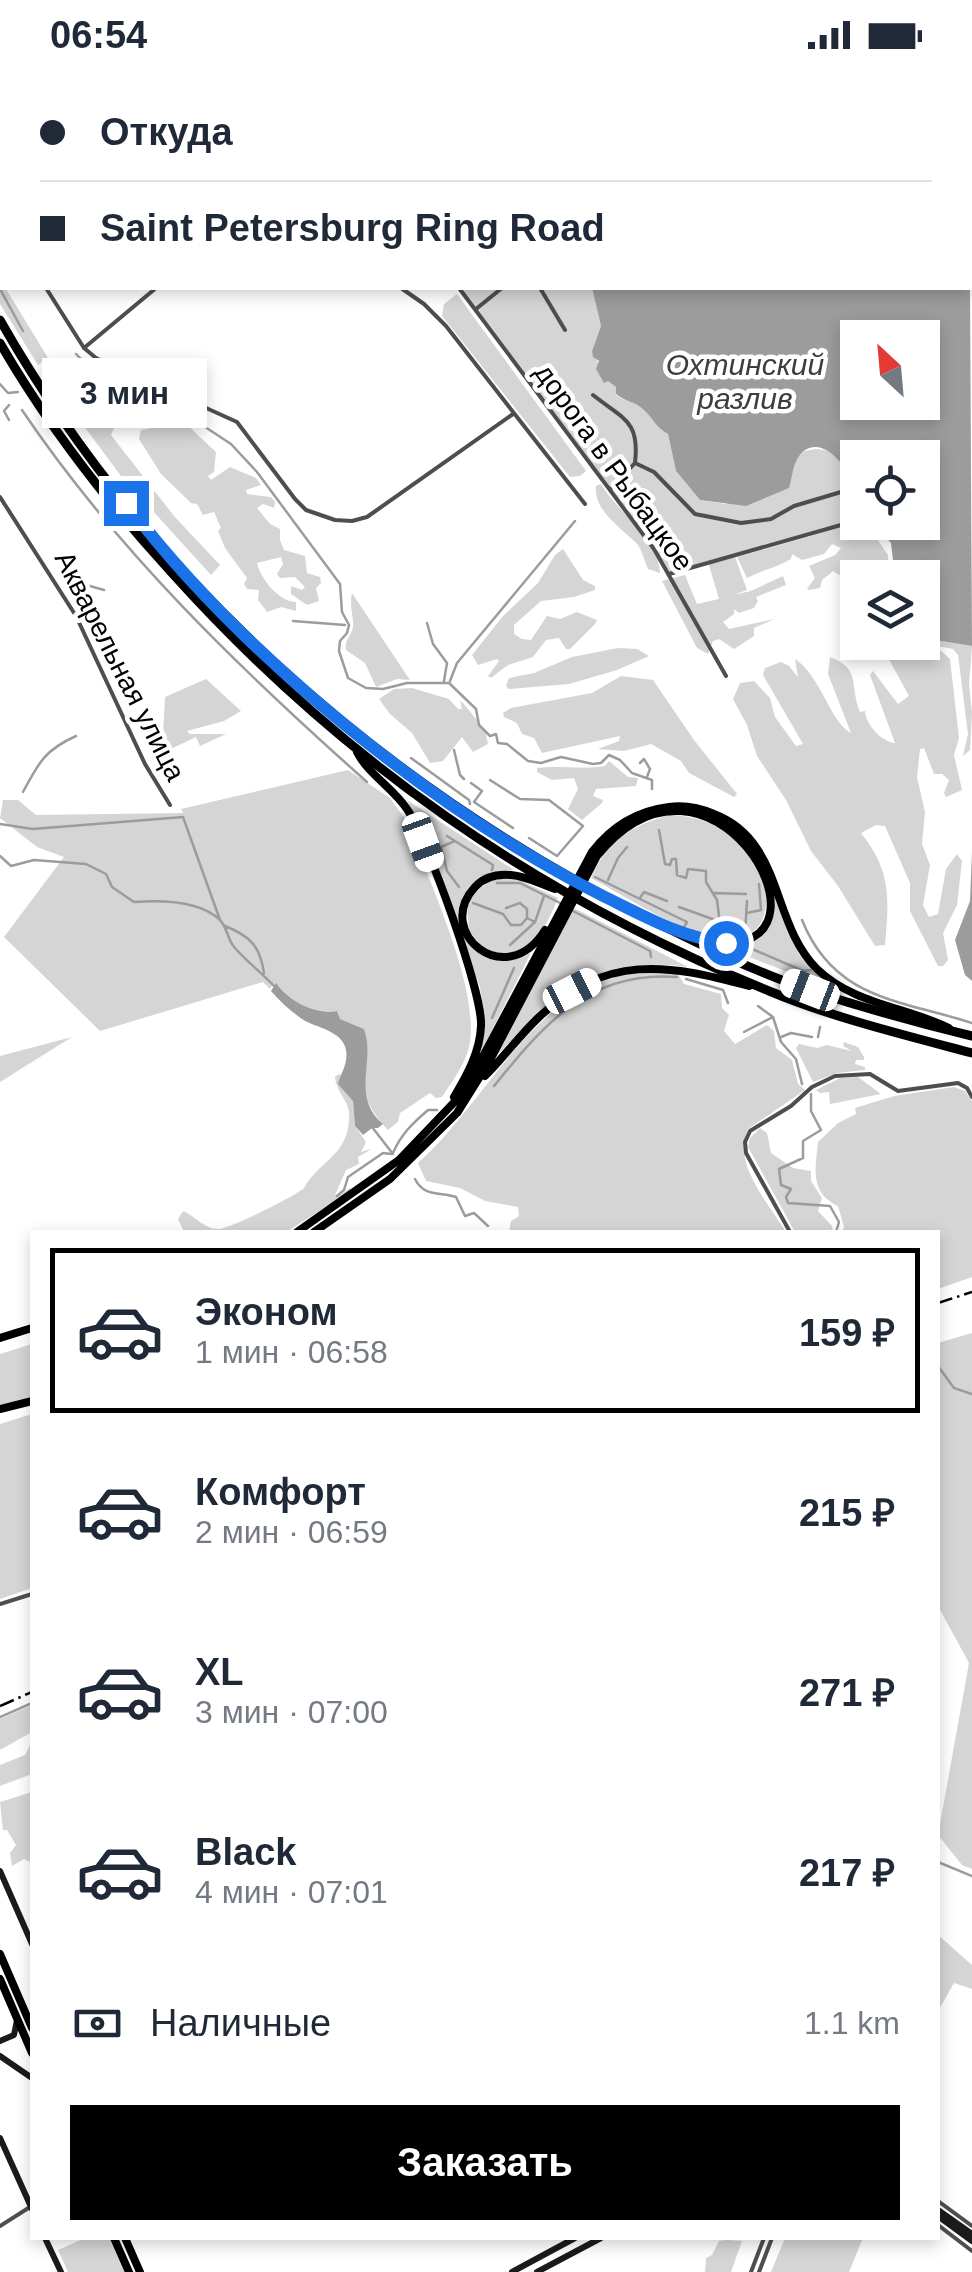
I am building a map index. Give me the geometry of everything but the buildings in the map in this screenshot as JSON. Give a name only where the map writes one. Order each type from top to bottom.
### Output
[{"type":"highway","points":[[0,320],[71,431],[144,527],[266,653],[414,779],[551,868],[746,966],[810,990],[972,1036]]},
{"type":"highway","points":[[0,343],[60,437],[136,534],[255,661],[356,752],[448,818],[564,893],[640,932],[770,991],[972,1053]]},
{"type":"main road","points":[[356,752],[410,813],[474,980],[482,1024],[476,1053],[444,1114]]},
{"type":"main road","points":[[300,1230],[399,1160],[464,1092],[604,836],[644,812],[676,806],[724,818],[761,852],[796,940],[818,970],[844,989],[958,1032]]},
{"type":"main road","points":[[317,1230],[368,1197],[414,1158],[457,1113],[475,1086],[575,883],[620,831],[656,815],[703,816],[732,831],[756,856],[768,885],[769,912],[763,925],[745,939],[726,943],[668,929]]},
{"type":"main road","points":[[562,910],[537,941],[513,956],[484,953],[469,939],[463,922],[468,896],[491,877],[515,875],[564,893]]},
{"type":"main road","points":[[475,1086],[541,1014],[572,991],[611,974],[643,968],[687,969],[770,991]]},
{"type":"main road","points":[[0,1338],[30,1329]]},
{"type":"main road","points":[[0,1411],[30,1403]]},
{"type":"main road","points":[[0,1954],[9,1987],[26,2017]]},
{"type":"main road","points":[[0,1979],[9,1987]]},
{"type":"main road","points":[[115,2240],[129,2272]]},
{"type":"main road","points":[[125,2240],[140,2272]]},
{"type":"street","points":[[47,290],[84,348],[106,364],[237,422],[294,499],[306,510],[335,520],[368,517],[387,506],[513,414]]},
{"type":"street","points":[[84,348],[154,290]]},
{"type":"street","points":[[404,290],[446,326],[585,504]]},
{"type":"street","name":"дорога в Рыбацкое","points":[[462,290],[669,574],[726,676]]},
{"type":"street","points":[[476,309],[500,290]]},
{"type":"street","points":[[541,290],[564,330]]},
{"type":"street","points":[[592,395],[619,414],[638,440],[636,464],[610,490]]},
{"type":"street","points":[[636,464],[654,472],[688,509],[741,523],[771,519],[794,506],[840,492]]},
{"type":"street","name":"Акварельная улица","points":[[0,496],[76,616],[146,764],[170,805]]},
{"type":"street","points":[[669,574],[840,525]]},
{"type":"street","points":[[789,1230],[748,1158],[745,1142],[750,1131],[791,1106],[812,1087],[835,1076],[870,1074],[898,1091],[962,1085],[972,1097]]},
{"type":"street","points":[[0,1604],[30,1595]]},
{"type":"street","points":[[0,1871],[30,1939]]},
{"type":"street","points":[[0,2041],[14,2035],[26,2017]]},
{"type":"street","points":[[0,2056],[30,2077]]},
{"type":"street","points":[[0,2138],[30,2203]]},
{"type":"street","points":[[940,2202],[972,2226]]},
{"type":"street","points":[[0,2226],[30,2208]]},
{"type":"street","points":[[940,2214],[972,2238]]},
{"type":"street","points":[[940,2227],[972,2251]]},
{"type":"street","points":[[46,2240],[61,2272]]},
{"type":"street","points":[[512,2272],[571,2240]]},
{"type":"street","points":[[537,2272],[597,2240]]},
{"type":"street","points":[[751,2272],[763,2240]]},
{"type":"street","points":[[759,2272],[771,2240]]},
{"type":"shaded area","points":[[0,290],[7,290],[48,358],[38,365],[0,304]]},
{"type":"shaded area","points":[[461,290],[592,290],[601,326],[592,351],[608,381],[616,387],[616,395],[641,407],[668,434],[676,471],[700,500],[726,504],[805,451],[820,449],[840,459],[840,540],[878,540],[888,555],[888,560],[840,560],[840,575],[833,571],[822,580],[820,588],[809,590],[815,578],[809,566],[835,555],[841,548],[832,544],[824,554],[802,560],[792,554],[791,559],[747,578],[737,557],[825,532],[734,554],[747,590],[733,595],[751,591],[783,576],[786,585],[756,597],[754,608],[739,613],[734,609],[734,614],[723,622],[729,629],[774,619],[754,628],[754,636],[734,649],[719,639],[713,641],[708,654],[697,648],[662,581],[685,575],[697,604],[719,599],[708,562],[669,572],[651,542]]},
{"type":"shaded area","points":[[457,294],[586,471],[580,476],[570,477],[442,316],[444,304]]},
{"type":"shaded area","points":[[65,377],[76,382],[116,423],[111,435],[174,516],[220,565],[211,575],[121,476],[49,379]]},
{"type":"shaded area","points":[[184,422],[216,452],[214,472],[208,476],[211,480],[230,467],[256,478],[261,485],[246,490],[247,494],[271,497],[275,502],[274,508],[263,504],[257,508],[270,524],[280,529],[284,550],[305,556],[307,573],[320,577],[316,588],[319,601],[307,605],[291,594],[291,586],[302,590],[305,587],[295,577],[280,578],[277,574],[283,564],[281,557],[257,563],[271,588],[296,602],[296,611],[281,607],[267,612],[258,600],[259,590],[247,589],[247,578],[225,548],[214,512],[203,515],[197,504],[191,503],[161,474],[139,439],[141,430]]},
{"type":"shaded area","points":[[601,484],[653,548],[660,573],[648,569],[638,545],[599,504],[596,486]]},
{"type":"shaded area","points":[[563,549],[583,580],[595,586],[595,590],[541,601],[514,625],[514,634],[531,640],[547,616],[560,619],[577,612],[597,620],[595,624],[570,649],[559,638],[546,640],[533,657],[508,665],[491,678],[488,676],[499,661],[478,665],[472,655],[503,616],[538,583]]},
{"type":"shaded area","points":[[352,593],[410,680],[397,679],[376,687],[365,663],[346,650],[353,627]]},
{"type":"shaded area","points":[[940,641],[972,646],[970,750],[963,756],[968,734],[958,655],[953,649],[940,646]]},
{"type":"shaded area","points":[[618,648],[637,649],[649,656],[569,684],[509,689],[506,686],[509,678],[534,673],[572,657]]},
{"type":"shaded area","points":[[940,650],[950,659],[959,738],[954,755],[962,790],[946,797],[949,780],[934,774],[924,748],[920,749],[917,777],[925,812],[922,844],[930,865],[923,905],[929,917],[938,914],[946,869],[957,854],[962,861],[957,905],[943,933],[948,960],[943,966],[938,966],[910,911],[910,883],[885,826],[876,825],[861,833],[878,860],[886,886],[885,945],[875,946],[811,851],[786,800],[757,756],[733,699],[740,683],[754,681],[770,698],[775,717],[796,746],[803,744],[763,675],[765,668],[781,662],[798,677],[795,659],[812,676],[837,719],[851,733],[828,674],[830,657],[840,662],[851,673],[860,712],[865,711],[868,722],[880,736],[895,743],[870,675],[873,671],[898,704],[909,696],[889,660],[940,660]]},
{"type":"shaded area","points":[[621,676],[653,680],[737,794],[734,797],[689,773],[681,761],[651,744],[624,751],[598,749],[619,741],[620,736],[542,753],[534,738],[522,734],[517,723],[504,717],[503,713],[511,708],[592,693]]},
{"type":"shaded area","points":[[206,679],[241,711],[224,721],[187,731],[226,734],[200,746],[196,737],[154,757],[168,745],[163,735],[165,697]]},
{"type":"shaded area","points":[[412,688],[449,699],[458,709],[462,709],[460,701],[463,703],[485,730],[488,744],[473,752],[462,737],[443,761],[430,763],[412,733],[379,699],[394,689]]},
{"type":"shaded area","points":[[609,761],[628,777],[638,778],[636,786],[596,789],[593,796],[602,803],[582,820],[568,809],[578,789],[574,778],[552,780],[537,772],[537,768],[545,767],[605,766]]},
{"type":"shaded area","points":[[348,770],[390,798],[405,819],[449,930],[470,1018],[466,1057],[442,1097],[430,1093],[400,1113],[398,1122],[388,1130],[365,1094],[364,1029],[339,1019],[337,1011],[302,1005],[273,984],[270,989],[263,982],[100,1031],[4,937],[64,857],[37,847],[0,818],[3,800],[18,800],[36,815],[183,813],[181,809]]},
{"type":"shaded area","points":[[407,800],[514,870],[487,876],[469,890],[460,907],[460,925],[467,942],[482,954],[503,959],[531,953],[481,1052],[485,1024],[480,987],[426,838]]},
{"type":"shaded area","points":[[670,815],[705,821],[732,837],[752,858],[763,882],[766,906],[759,925],[743,937],[716,938],[686,929],[591,878],[604,855],[621,837]]},
{"type":"shaded area","points":[[513,877],[558,898],[543,929],[528,946],[508,953],[491,951],[469,932],[467,906],[486,884]]},
{"type":"shaded area","points":[[773,886],[799,954],[832,989],[726,948],[756,938],[773,905]]},
{"type":"shaded area","points":[[574,908],[688,967],[626,967],[576,986],[532,1019],[491,1063]]},
{"type":"shaded area","points":[[644,971],[678,974],[684,984],[721,994],[722,1008],[729,1015],[724,1031],[735,1044],[767,1025],[774,1031],[776,1048],[792,1060],[798,1084],[805,1090],[748,1129],[744,1155],[754,1182],[785,1230],[509,1230],[511,1221],[519,1216],[518,1207],[485,1201],[460,1188],[426,1181],[418,1163],[445,1136],[517,1047],[572,997],[605,981]]},
{"type":"shaded area","points":[[72,1037],[0,1082],[0,1056]]},
{"type":"shaded area","points":[[844,1042],[858,1047],[864,1060],[856,1060],[855,1064],[865,1070],[837,1073],[813,1082],[796,1048],[799,1044],[852,1051],[843,1046]]},
{"type":"shaded area","points":[[340,1074],[353,1101],[355,1126],[366,1142],[361,1152],[372,1149],[358,1157],[359,1164],[346,1170],[335,1195],[350,1188],[351,1191],[289,1230],[183,1230],[178,1219],[183,1211],[218,1229],[262,1212],[304,1188],[345,1138],[349,1113],[335,1076]]},
{"type":"shaded area","points":[[858,1077],[881,1094],[830,1104],[829,1092],[816,1090],[840,1078]]},
{"type":"shaded area","points":[[954,1087],[965,1091],[972,1101],[972,1277],[940,1288],[940,1230],[843,1230],[838,1206],[823,1194],[816,1180],[818,1142],[838,1123],[856,1114],[855,1108],[894,1096]]},
{"type":"shaded area","points":[[760,1128],[767,1133],[771,1153],[793,1168],[811,1171],[811,1181],[822,1198],[818,1211],[833,1230],[794,1230],[748,1147],[750,1138]]},
{"type":"shaded area","points":[[972,1333],[972,1869],[962,1865],[940,1838],[969,1663],[940,1610],[940,1342]]},
{"type":"shaded area","points":[[30,1345],[30,1397],[0,1406],[0,1354]]},
{"type":"shaded area","points":[[30,1415],[30,1589],[0,1599],[0,1424]]},
{"type":"shaded area","points":[[30,1706],[30,1733],[0,1750],[0,1719]]},
{"type":"shaded area","points":[[30,1746],[30,1775],[0,1786],[0,1765],[25,1755]]},
{"type":"shaded area","points":[[30,1793],[30,1862],[24,1859],[12,1866],[10,1853],[16,1845],[7,1830],[3,1830],[0,1802]]},
{"type":"shaded area","points":[[940,1937],[972,1965],[972,1989],[954,1983],[940,2008]]},
{"type":"shaded area","points":[[80,2240],[111,2240],[125,2272],[68,2272],[58,2250]]},
{"type":"shaded area","points":[[784,2240],[862,2240],[849,2272],[771,2272]]},
{"type":"shaded area","points":[[719,2241],[742,2241],[731,2272],[705,2272],[706,2258]]},
{"type":"water","name":"Охтинский разлив","points":[[592,290],[970,290],[972,646],[940,641],[940,560],[893,560],[888,540],[940,540],[940,440],[840,440],[840,462],[817,447],[799,456],[789,488],[746,506],[700,500],[676,471],[668,434],[641,407],[616,394],[616,387],[608,381],[604,383],[596,369],[599,361],[592,351],[601,326]]},
{"type":"water","points":[[972,852],[972,981],[965,975],[955,940],[970,901]]},
{"type":"water","points":[[276,983],[302,1005],[337,1011],[340,1019],[364,1029],[366,1090],[373,1113],[383,1124],[378,1128],[363,1135],[355,1126],[353,1101],[338,1084],[346,1060],[343,1043],[332,1032],[289,1009],[271,991]]},
{"type":"waterway","points":[[1,290],[23,331]]},
{"type":"waterway","points":[[76,354],[92,368],[157,404],[159,409]]},
{"type":"waterway","points":[[45,374],[71,376],[103,408],[117,414]]},
{"type":"waterway","points":[[0,384],[8,393],[18,392]]},
{"type":"waterway","points":[[9,405],[4,411],[9,420]]},
{"type":"waterway","points":[[22,410],[98,512],[183,607],[367,782]]},
{"type":"waterway","points":[[126,416],[159,410],[193,419],[231,444],[257,472],[340,584],[342,612],[349,625],[339,651],[348,678],[366,688],[383,689],[407,683],[449,683],[476,709],[479,725],[490,736],[496,734],[498,743],[507,744],[528,761],[541,763],[561,757],[593,764],[601,763],[609,755],[632,773],[652,780],[652,789]]},
{"type":"waterway","points":[[450,681],[457,663],[575,521]]},
{"type":"waterway","points":[[72,581],[104,590]]},
{"type":"waterway","points":[[293,621],[345,625]]},
{"type":"waterway","points":[[427,623],[433,644],[447,663],[444,681]]},
{"type":"waterway","points":[[23,792],[44,758],[76,736]]},
{"type":"waterway","points":[[454,750],[464,779]]},
{"type":"waterway","points":[[411,758],[470,804]]},
{"type":"waterway","points":[[640,763],[644,759],[650,769],[647,777]]},
{"type":"waterway","points":[[490,780],[520,799],[549,800],[583,826],[557,856],[529,838]]},
{"type":"waterway","points":[[471,783],[482,791],[474,802],[513,828]]},
{"type":"waterway","points":[[0,824],[33,829],[183,817],[220,920]]},
{"type":"waterway","points":[[659,830],[665,864],[676,859],[677,875],[686,878],[688,869],[706,871],[706,882],[717,900],[721,932]]},
{"type":"waterway","points":[[447,836],[493,865],[492,870]]},
{"type":"waterway","points":[[455,841],[441,847],[447,871],[459,887]]},
{"type":"waterway","points":[[608,880],[627,847]]},
{"type":"waterway","points":[[0,856],[11,866],[34,860],[86,864],[106,874],[112,887],[134,902],[167,901],[201,908],[219,919],[234,947],[274,986]]},
{"type":"waterway","points":[[595,877],[687,922],[684,927]]},
{"type":"waterway","points":[[497,883],[520,883],[562,904]]},
{"type":"waterway","points":[[747,913],[761,910],[759,884]]},
{"type":"waterway","points":[[640,898],[644,892],[667,901]]},
{"type":"waterway","points":[[714,893],[746,894]]},
{"type":"waterway","points":[[510,945],[535,922],[544,896]]},
{"type":"waterway","points":[[745,933],[747,901]]},
{"type":"waterway","points":[[473,903],[503,914],[511,925],[521,925],[527,918]]},
{"type":"waterway","points":[[506,908],[520,903],[527,909],[527,918],[535,922]]},
{"type":"waterway","points":[[679,907],[718,921]]},
{"type":"waterway","points":[[573,911],[650,951],[651,957]]},
{"type":"waterway","points":[[802,920],[832,967],[851,982],[895,1001],[972,1023]]},
{"type":"waterway","points":[[225,926],[252,943],[264,973]]},
{"type":"waterway","points":[[750,948],[803,971],[811,970]]},
{"type":"waterway","points":[[492,1018],[514,968]]},
{"type":"waterway","points":[[494,1086],[551,1022],[594,992],[646,977],[677,977]]},
{"type":"waterway","points":[[686,979],[723,990],[728,1003]]},
{"type":"waterway","points":[[758,1006],[773,1017],[781,1042],[796,1059],[802,1084]]},
{"type":"waterway","points":[[744,1032],[773,1017]]},
{"type":"waterway","points":[[818,1037],[820,1027]]},
{"type":"waterway","points":[[781,1037],[791,1033],[812,1037]]},
{"type":"waterway","points":[[811,1094],[811,1111],[821,1130],[803,1141],[803,1158],[779,1169],[781,1185],[791,1189],[786,1197],[788,1203],[830,1206],[839,1222],[837,1230]]},
{"type":"waterway","points":[[393,1153],[417,1120],[428,1110],[437,1110]]},
{"type":"waterway","points":[[372,1127],[393,1154]]},
{"type":"waterway","points":[[337,1196],[344,1190],[348,1177],[383,1153],[391,1154]]},
{"type":"waterway","points":[[415,1179],[427,1191],[456,1197],[465,1216],[474,1213],[488,1226]]},
{"type":"waterway","points":[[940,1369],[954,1388],[972,1394]]},
{"type":"waterway","points":[[0,1717],[30,1704]]},
{"type":"waterway","points":[[940,1863],[972,1876]]},
{"type":"railway","points":[[940,1302],[972,1292]]},
{"type":"railway","points":[[0,1706],[30,1693]]},
{"type":"route","points":[[126,503],[215,604],[266,653],[414,779],[590,889],[668,929],[726,943]]}]
